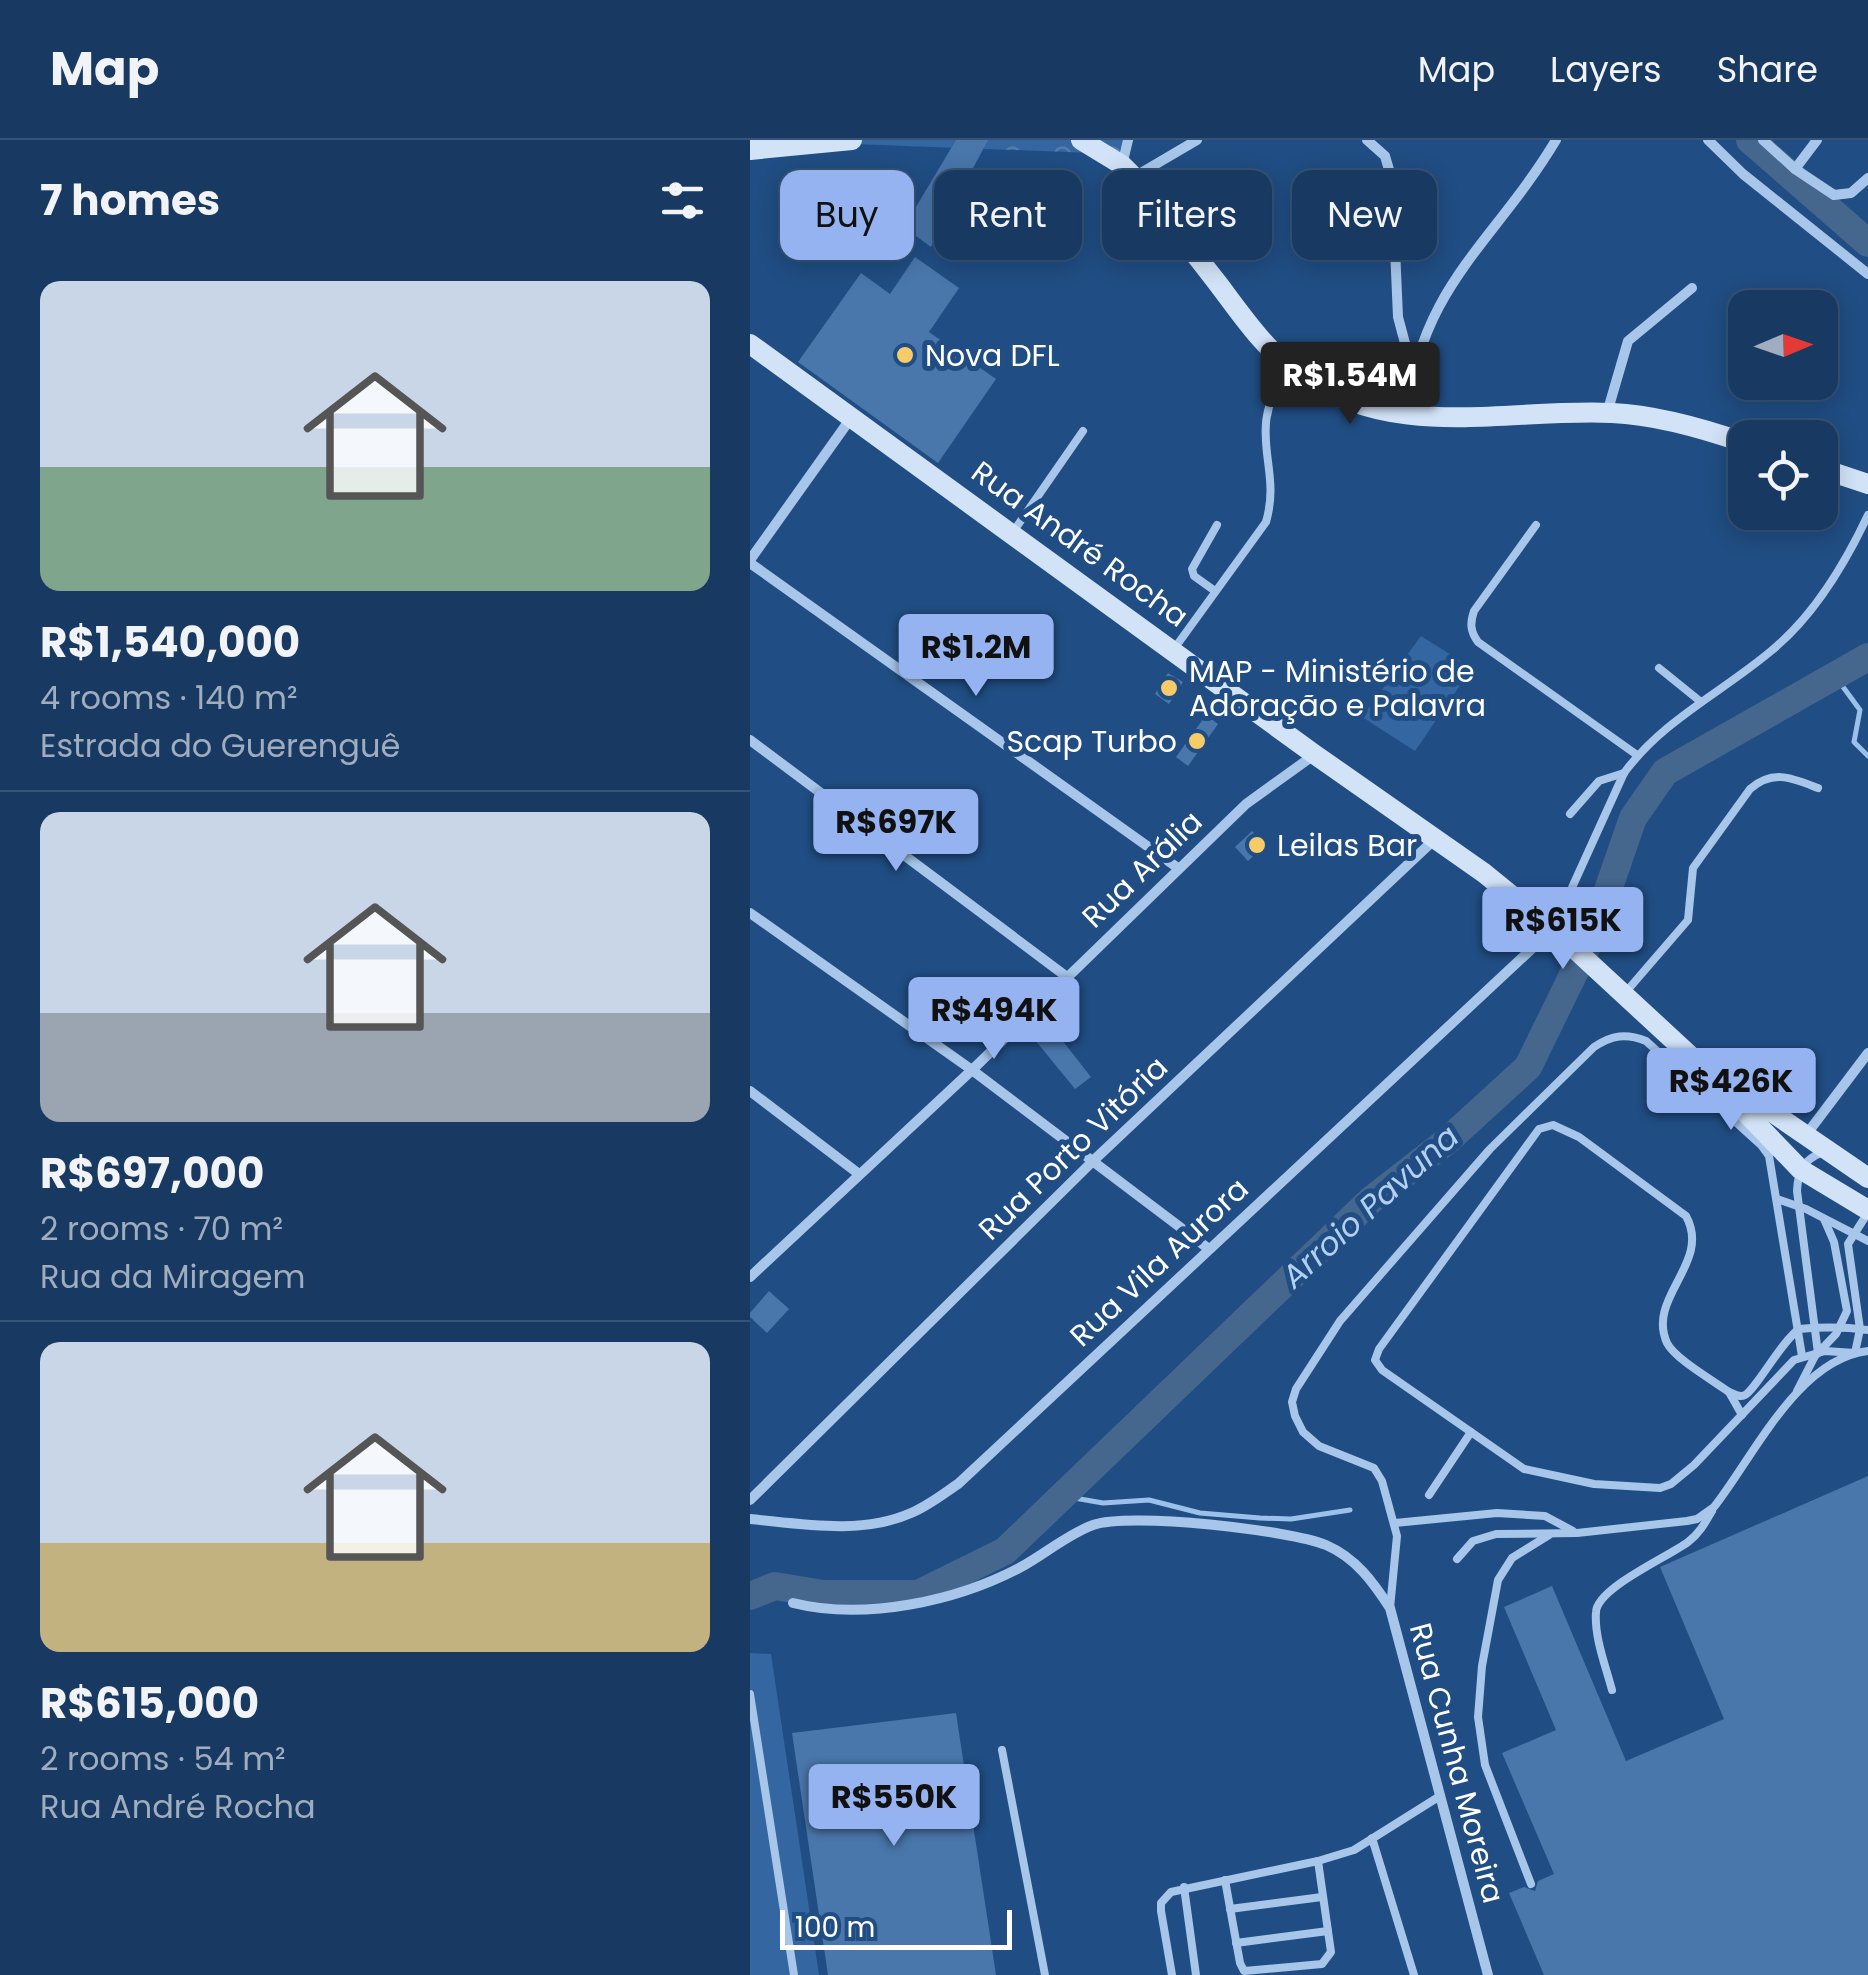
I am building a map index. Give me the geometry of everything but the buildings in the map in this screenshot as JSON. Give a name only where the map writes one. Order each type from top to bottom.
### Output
[{"type":"main road","points":[[750,150],[852,140]]},
{"type":"main road","points":[[1082,140],[1127,170]]},
{"type":"main road","points":[[1198,260],[1248,324],[1289,366],[1350,401],[1407,416],[1492,419],[1606,413],[1655,418],[1728,438]]},
{"type":"main road","name":"Rua André Rocha","points":[[750,344],[1314,754],[1436,838],[1556,931],[1697,1062],[1800,1168],[1868,1211]]},
{"type":"main road","points":[[1838,474],[1868,484]]},
{"type":"main road","name":"Rua André Rocha","points":[[1697,1062],[1868,1178]]},
{"type":"street","points":[[1128,140],[1128,170]]},
{"type":"street","points":[[1130,170],[1198,140]]},
{"type":"street","points":[[1367,140],[1384,156],[1392,180],[1398,318],[1406,347],[1417,356]]},
{"type":"street","points":[[1407,416],[1417,356],[1434,312],[1453,278],[1538,170],[1556,140]]},
{"type":"street","points":[[1708,140],[1868,274]]},
{"type":"street","points":[[1763,140],[1834,195],[1851,193],[1868,178]]},
{"type":"street","points":[[1796,169],[1817,140]]},
{"type":"street","points":[[1606,413],[1628,340],[1692,288]]},
{"type":"street","points":[[852,416],[750,562],[1178,868]]},
{"type":"street","points":[[750,740],[1067,977]]},
{"type":"street","name":"Rua Arália","points":[[750,1277],[972,1070],[1246,804],[1314,754]]},
{"type":"street","name":"Rua Porto Vitória","points":[[750,1500],[1094,1160],[1436,838]]},
{"type":"street","points":[[750,913],[972,1070],[1210,1249]]},
{"type":"street","name":"Rua Vila Aurora","points":[[750,1519],[824,1526],[870,1524],[911,1513],[958,1484],[1556,931]]},
{"type":"street","points":[[1806,1134],[1868,1053]]},
{"type":"street","points":[[750,1091],[860,1174]]},
{"type":"street","name":"Rua Cunha Moreira","points":[[794,1603],[852,1607],[931,1602],[983,1586],[1096,1524],[1130,1520],[1176,1521],[1302,1538],[1326,1546],[1351,1560],[1390,1608],[1488,1975]]},
{"type":"lane","points":[[1174,650],[1266,522],[1269,500],[1263,428],[1268,400],[1289,366]]},
{"type":"lane","points":[[1012,532],[1083,431]]},
{"type":"lane","points":[[1556,931],[1624,773],[1637,755],[1665,727],[1772,651],[1801,621],[1850,553],[1868,515]]},
{"type":"lane","points":[[1215,591],[1194,576],[1192,569],[1217,525]]},
{"type":"lane","points":[[1536,525],[1474,610],[1473,636],[1637,755]]},
{"type":"lane","points":[[1659,668],[1701,702]]},
{"type":"lane","points":[[1570,814],[1599,781],[1624,773]]},
{"type":"lane","points":[[1623,994],[1684,926],[1690,914],[1693,868],[1750,789],[1760,780],[1776,776],[1818,788]]},
{"type":"lane","points":[[1390,1608],[1397,1550],[1395,1523],[1374,1468],[1319,1446],[1303,1432],[1292,1402],[1296,1389],[1340,1321],[1478,1163],[1594,1047],[1620,1036],[1631,1035],[1646,1041],[1769,1156],[1802,1356]]},
{"type":"lane","points":[[1864,1330],[1799,1329],[1770,1360],[1748,1393],[1739,1396],[1729,1392],[1675,1352],[1666,1339],[1667,1302],[1692,1251],[1694,1232],[1686,1216],[1579,1137],[1552,1125],[1539,1129],[1376,1354],[1382,1370],[1524,1468],[1594,1484],[1660,1488],[1694,1465],[1782,1370],[1802,1356],[1868,1351]]},
{"type":"lane","points":[[1818,1353],[1797,1191],[1800,1168],[1810,1158],[1828,1150]]},
{"type":"lane","points":[[1776,1186],[1797,1191]]},
{"type":"lane","points":[[1777,1199],[1852,1232],[1866,1243]]},
{"type":"lane","points":[[1612,1690],[1596,1618],[1599,1600],[1686,1544],[1703,1527],[1796,1394],[1817,1372],[1854,1352],[1864,1330],[1848,1261],[1848,1244],[1868,1211]]},
{"type":"lane","points":[[1796,1394],[1818,1353],[1840,1327],[1847,1308],[1834,1242],[1824,1219]]},
{"type":"lane","points":[[1729,1392],[1742,1414]]},
{"type":"lane","points":[[1429,1495],[1471,1432]]},
{"type":"lane","points":[[1457,1559],[1473,1540],[1496,1534],[1577,1533],[1687,1521],[1714,1507]]},
{"type":"lane","points":[[1395,1523],[1497,1512],[1545,1516],[1577,1533]]},
{"type":"lane","points":[[1531,1884],[1485,1765],[1478,1718],[1498,1580],[1512,1558],[1553,1532]]},
{"type":"lane","points":[[750,1694],[794,1975]]},
{"type":"lane","points":[[1002,1750],[1045,1975]]},
{"type":"lane","points":[[1172,1975],[1161,1902],[1171,1892],[1354,1850],[1440,1796]]},
{"type":"lane","points":[[1372,1838],[1414,1975]]},
{"type":"lane","points":[[1225,1880],[1244,1970],[1322,1964],[1331,1952],[1318,1861]]},
{"type":"lane","points":[[1184,1887],[1196,1975]]},
{"type":"lane","points":[[1230,1909],[1322,1897]]},
{"type":"lane","points":[[1236,1944],[1328,1931]]},
{"type":"green space","points":[[750,140],[1123,140],[1119,154]]},
{"type":"green space","points":[[1421,636],[1472,668],[1415,751],[1362,717]]},
{"type":"green space","points":[[750,1653],[771,1654],[819,1975],[750,1975]]},
{"type":"waterway","name":"Arroio Pavuna","points":[[1750,140],[1868,243]]},
{"type":"waterway","name":"Arroio Pavuna","points":[[750,1596],[775,1586],[823,1594],[918,1594],[1005,1551],[1371,1200],[1447,1141],[1528,1067],[1592,936],[1633,818],[1665,772],[1868,657]]},
{"type":"waterway","points":[[1835,676],[1860,710],[1854,742],[1868,756]]},
{"type":"waterway","points":[[1063,1496],[1103,1503],[1149,1500],[1200,1513],[1260,1518],[1291,1519],[1350,1510]]},
{"type":"place","name":"Nova DFL","points":[[905,355]]},
{"type":"place","name":"MAP - Ministério de Adoração e Palavra","points":[[1169,688]]},
{"type":"place","name":"Scap Turbo","points":[[1197,741]]},
{"type":"place","name":"Leilas Bar","points":[[1257,845]]}]
